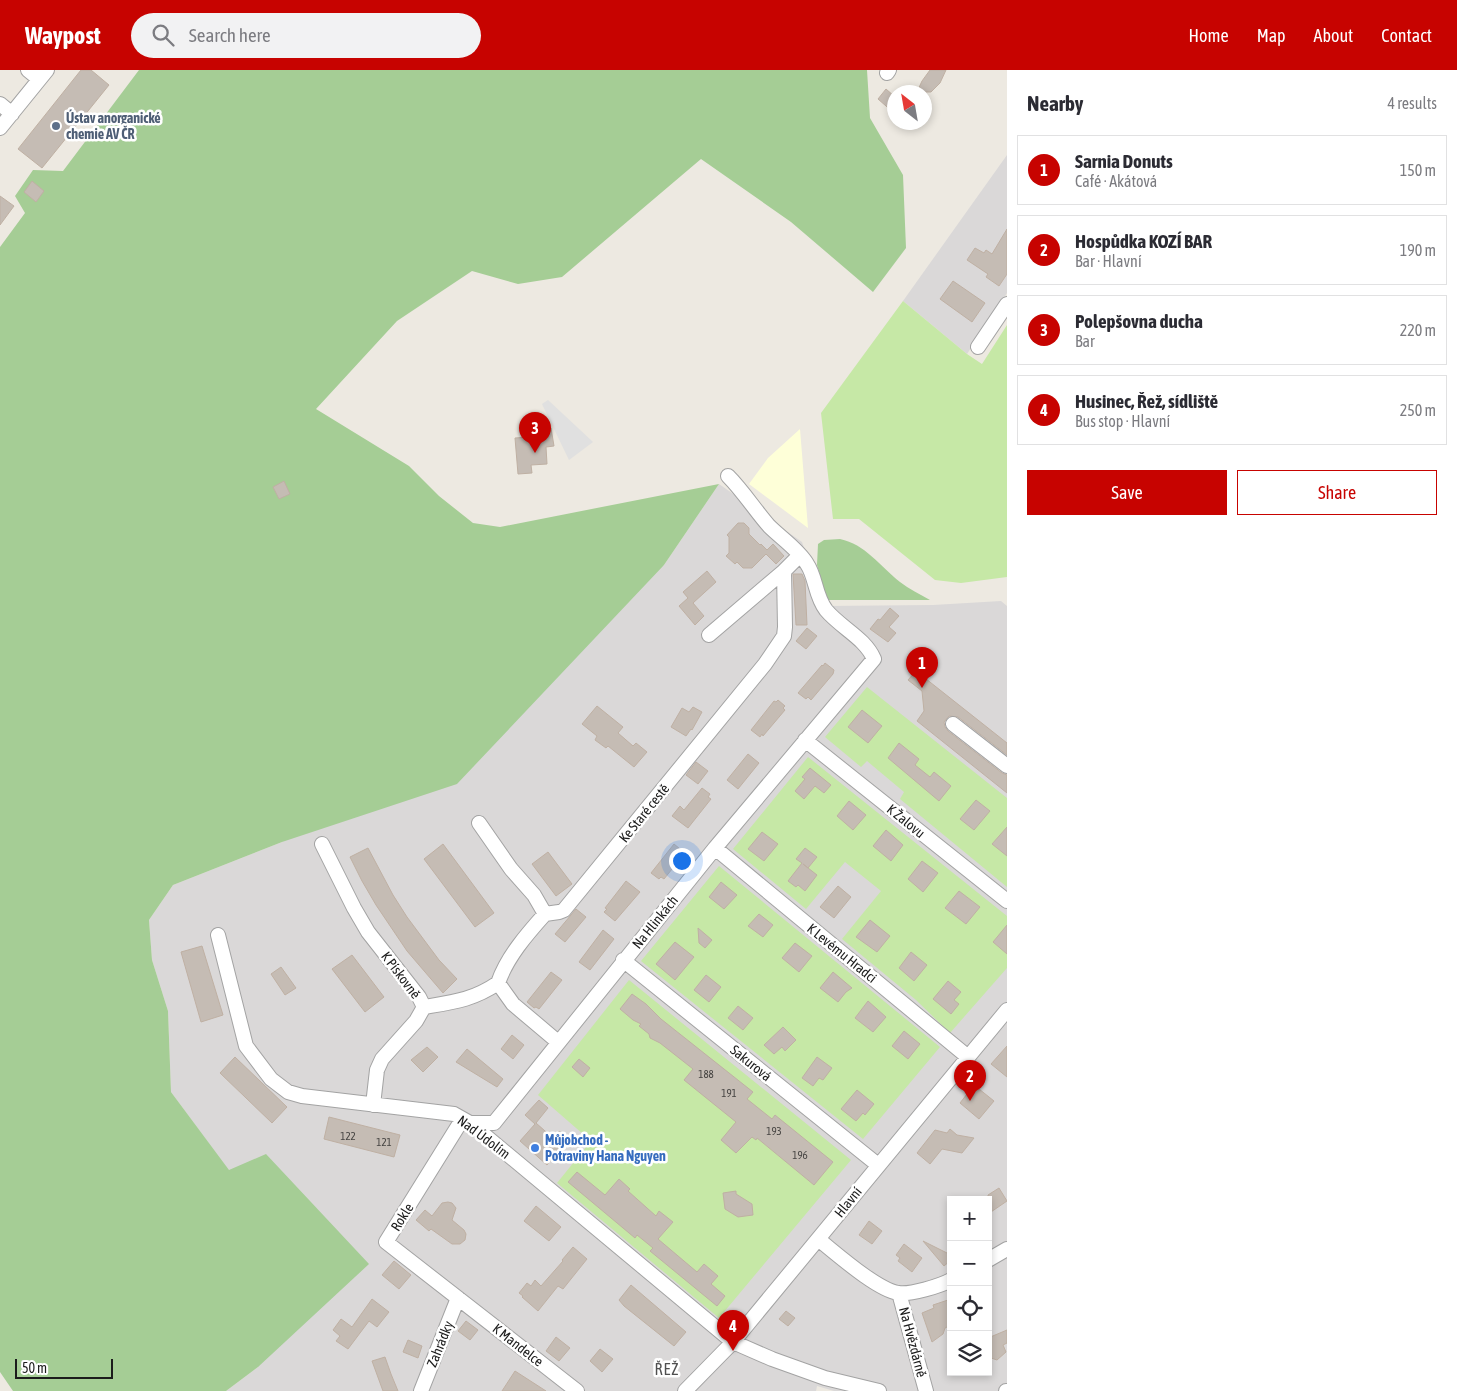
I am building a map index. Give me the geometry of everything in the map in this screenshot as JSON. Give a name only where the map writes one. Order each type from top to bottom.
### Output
[{"type":"street","points":[[0,128],[43,75],[28,70]]},
{"type":"street","points":[[0,104],[12,114]]},
{"type":"street","points":[[978,347],[1007,304]]},
{"type":"street","points":[[709,635],[800,555],[770,526],[728,476]]},
{"type":"street","name":"Na Hlinkách","points":[[470,1123],[494,1123],[623,960],[874,659],[866,645],[838,622],[825,608],[815,588],[808,565],[800,555]]},
{"type":"street","name":"Ke Staré cestě","points":[[545,914],[564,910],[766,664],[784,636],[784,570]]},
{"type":"street","points":[[953,724],[1007,766]]},
{"type":"street","name":"K Žalovu","points":[[805,740],[1007,901]]},
{"type":"street","points":[[424,1008],[468,999],[483,993],[498,983],[508,962],[545,914],[534,895],[511,869],[479,823]]},
{"type":"street","name":"K Pískovně","points":[[322,844],[368,932],[419,997],[424,1008],[416,1021],[382,1059],[377,1070],[373,1105]]},
{"type":"street","name":"K Levému Hradci","points":[[715,848],[968,1057]]},
{"type":"street","name":"Nad Údolím","points":[[218,935],[246,1046],[271,1079],[288,1092],[302,1096],[454,1114],[470,1123],[733,1342]]},
{"type":"street","name":"Sakurová","points":[[623,960],[878,1165]]},
{"type":"street","points":[[498,983],[513,1004],[558,1042]]},
{"type":"street","name":"Hlavní","points":[[685,1391],[733,1342],[1007,1010]]},
{"type":"street","name":"Rokle","points":[[458,1298],[386,1242],[460,1123],[470,1123]]},
{"type":"street","name":"Na Hvězdárně","points":[[818,1239],[869,1278],[899,1293],[928,1289],[947,1282]]},
{"type":"street","points":[[992,1258],[1007,1249]]},
{"type":"street","name":"Na Hvězdárně","points":[[899,1293],[926,1391]]},
{"type":"street","name":"Zahrádky","points":[[421,1391],[458,1298]]},
{"type":"street","name":"K Mandelce","points":[[458,1298],[577,1391]]},
{"type":"street","points":[[733,1342],[772,1359],[825,1378],[879,1391]]},
{"type":"shaded area","points":[[1007,155],[1007,293],[967,354],[903,301]]},
{"type":"shaded area","points":[[548,400],[593,442],[569,460],[542,404]]},
{"type":"shaded area","points":[[800,429],[808,528],[749,484],[768,458]]},
{"type":"shaded area","points":[[719,484],[802,542],[825,606],[933,605],[1001,601],[1007,606],[1007,1391],[834,1391],[817,1386],[816,1391],[226,1391],[258,1367],[229,1171],[171,1092],[168,1011],[152,960],[149,920],[173,885],[282,842],[664,565]]},
{"type":"green space","points":[[139,70],[867,70],[870,118],[903,175],[906,248],[873,292],[791,222],[701,159],[562,277],[518,284],[472,271],[397,321],[316,409],[409,466],[439,496],[473,523],[500,527],[719,484],[664,565],[457,784],[282,842],[173,885],[149,920],[152,960],[168,1011],[171,1092],[229,1170],[266,1154],[369,1264],[258,1367],[226,1391],[13,1391],[0,1372],[0,247],[25,213],[15,196],[33,170],[63,171]]},
{"type":"green space","points":[[903,301],[967,354],[982,364],[1007,325],[1007,577],[961,583],[935,580],[859,519],[833,519],[821,413]]},
{"type":"green space","points":[[840,539],[865,551],[900,582],[930,600],[827,600],[817,565],[818,544],[824,540]]},
{"type":"green space","points":[[867,687],[1007,798],[1007,887],[900,799],[904,792],[867,761],[861,767],[825,737]]},
{"type":"green space","points":[[808,757],[1007,916],[1007,968],[950,1033],[916,1000],[842,939],[881,891],[845,862],[806,909],[733,849]]},
{"type":"green space","points":[[719,866],[940,1047],[863,1139],[641,961]]},
{"type":"green space","points":[[629,980],[851,1160],[719,1318],[557,1183],[591,1141],[538,1095]]},
{"type":"building","name":"Ústav anorganické chemie AV ČR","points":[[81,70],[91,70],[109,85],[42,168],[18,149]]},
{"type":"building","points":[[930,70],[946,70],[940,83],[932,91],[932,85],[920,85]]},
{"type":"building","points":[[886,89],[887,90],[887,107],[878,99]]},
{"type":"building","points":[[32,181],[44,191],[36,202],[24,192]]},
{"type":"building","points":[[0,196],[14,206],[0,225]]},
{"type":"building","points":[[1007,229],[1007,274],[999,286],[986,277],[988,274],[967,260],[975,248],[984,253],[986,250],[992,254]]},
{"type":"building","points":[[953,281],[985,303],[972,322],[940,299]]},
{"type":"building","points":[[551,428],[554,446],[546,447],[547,464],[531,465],[532,473],[518,474],[515,438],[529,437],[529,430]]},
{"type":"building","points":[[284,481],[290,494],[279,499],[273,487]]},
{"type":"building","points":[[738,523],[744,523],[749,528],[749,534],[760,545],[767,550],[773,544],[784,556],[776,564],[766,554],[752,568],[743,568],[737,562],[735,564],[726,556],[729,553],[729,537],[727,535]]},
{"type":"building","points":[[707,571],[716,582],[693,603],[704,616],[695,625],[679,606],[688,598],[683,592]]},
{"type":"building","points":[[793,574],[802,574],[805,581],[807,625],[796,625]]},
{"type":"building","points":[[890,608],[899,616],[889,627],[896,633],[888,642],[870,629]]},
{"type":"building","points":[[807,628],[817,636],[806,649],[796,641]]},
{"type":"building","points":[[825,663],[834,670],[833,674],[811,700],[808,697],[806,699],[798,693]]},
{"type":"building","points":[[916,671],[1007,743],[1007,755],[958,717],[949,716],[944,722],[948,731],[1007,775],[1007,793],[917,721],[924,711],[922,691],[908,680]]},
{"type":"building","points":[[778,700],[785,706],[783,708],[785,710],[763,736],[762,734],[760,737],[751,730],[774,701]]},
{"type":"building","points":[[597,706],[623,727],[618,733],[633,746],[636,743],[647,752],[634,767],[608,746],[606,748],[595,740],[597,736],[582,724]]},
{"type":"building","points":[[693,707],[702,712],[692,730],[686,736],[671,727],[682,708],[689,712]]},
{"type":"building","points":[[862,710],[882,726],[868,743],[848,727]]},
{"type":"building","points":[[899,743],[919,759],[915,765],[930,777],[934,772],[951,786],[939,801],[888,758]]},
{"type":"building","points":[[748,754],[759,763],[738,789],[727,780]]},
{"type":"building","points":[[696,762],[708,771],[698,784],[686,775]]},
{"type":"building","points":[[810,768],[831,785],[824,793],[815,786],[804,799],[795,791],[805,779],[802,777]]},
{"type":"building","points":[[702,788],[710,794],[708,797],[711,799],[688,828],[672,816],[680,806],[684,810]]},
{"type":"building","points":[[976,800],[990,811],[974,830],[960,819]]},
{"type":"building","points":[[849,801],[866,815],[853,830],[837,816]]},
{"type":"building","points":[[1007,827],[1007,856],[992,844]]},
{"type":"building","points":[[886,830],[903,845],[891,861],[873,846]]},
{"type":"building","points":[[762,832],[778,844],[764,861],[748,849]]},
{"type":"building","points":[[443,844],[494,913],[475,927],[424,859]]},
{"type":"building","points":[[674,844],[685,853],[664,879],[661,877],[659,879],[651,873]]},
{"type":"building","points":[[368,848],[407,917],[439,960],[457,979],[443,993],[407,951],[362,881],[350,857]]},
{"type":"building","points":[[805,848],[817,857],[808,868],[817,875],[805,891],[798,885],[796,887],[788,881],[802,863],[796,859]]},
{"type":"building","points":[[548,852],[572,884],[556,896],[532,864]]},
{"type":"building","points":[[922,861],[938,873],[923,892],[908,879]]},
{"type":"building","points":[[626,881],[640,892],[615,921],[604,912],[607,909],[605,908]]},
{"type":"building","points":[[721,882],[737,895],[724,909],[709,897]]},
{"type":"building","points":[[838,886],[851,897],[834,918],[820,907]]},
{"type":"building","points":[[959,891],[980,907],[966,924],[945,908]]},
{"type":"building","points":[[576,909],[586,917],[565,942],[555,934]]},
{"type":"building","points":[[759,914],[773,925],[763,937],[748,926]]},
{"type":"building","points":[[870,920],[890,936],[877,952],[856,937]]},
{"type":"building","points":[[1007,925],[1007,954],[993,942]]},
{"type":"building","points":[[698,928],[712,940],[705,948],[699,943]]},
{"type":"building","points":[[603,930],[614,939],[590,970],[579,962]]},
{"type":"building","points":[[675,942],[694,957],[675,980],[656,964]]},
{"type":"building","points":[[795,943],[812,956],[799,972],[782,958]]},
{"type":"building","points":[[202,946],[223,1015],[201,1022],[181,952]]},
{"type":"building","points":[[911,952],[927,965],[914,981],[899,968]]},
{"type":"building","points":[[352,955],[384,997],[365,1012],[332,969]]},
{"type":"building","points":[[281,967],[296,988],[285,995],[271,974]]},
{"type":"building","points":[[551,972],[562,980],[539,1009],[534,1008],[527,1002]]},
{"type":"building","points":[[833,972],[852,988],[838,1002],[820,988]]},
{"type":"building","points":[[706,975],[721,987],[709,1002],[694,990]]},
{"type":"building","points":[[948,981],[961,992],[954,1000],[959,1004],[951,1014],[933,999]]},
{"type":"building","points":[[632,994],[753,1092],[747,1099],[772,1119],[775,1115],[833,1162],[814,1185],[757,1138],[756,1140],[752,1137],[736,1153],[721,1140],[736,1122],[684,1080],[693,1069],[660,1043],[650,1038],[649,1034],[639,1026],[641,1024],[620,1009]]},
{"type":"building","points":[[868,1001],[886,1017],[873,1032],[855,1018]]},
{"type":"building","points":[[738,1006],[753,1018],[743,1030],[728,1018]]},
{"type":"building","points":[[783,1027],[796,1040],[785,1051],[782,1047],[774,1054],[764,1045]]},
{"type":"building","points":[[904,1031],[920,1044],[908,1059],[892,1046]]},
{"type":"building","points":[[512,1035],[524,1045],[513,1059],[501,1049]]},
{"type":"building","points":[[1007,1046],[1007,1077],[991,1064]]},
{"type":"building","points":[[427,1047],[438,1057],[423,1072],[411,1060]]},
{"type":"building","points":[[467,1049],[503,1079],[497,1087],[456,1062]]},
{"type":"building","points":[[235,1057],[287,1107],[272,1123],[220,1073]]},
{"type":"building","points":[[817,1057],[832,1068],[823,1080],[819,1078],[813,1086],[802,1078]]},
{"type":"building","points":[[579,1059],[590,1068],[583,1077],[572,1067]]},
{"type":"building","points":[[974,1085],[994,1101],[979,1119],[960,1103]]},
{"type":"building","points":[[857,1090],[874,1104],[865,1115],[863,1113],[856,1121],[841,1109]]},
{"type":"building","points":[[539,1100],[548,1108],[536,1123],[553,1138],[559,1131],[569,1139],[547,1165],[520,1141],[535,1124],[525,1115]]},
{"type":"building","points":[[329,1117],[400,1135],[394,1157],[324,1139]]},
{"type":"building","points":[[950,1129],[957,1135],[974,1138],[962,1153],[942,1149],[930,1164],[917,1153],[935,1130],[947,1133]]},
{"type":"building","points":[[577,1172],[605,1195],[619,1179],[630,1189],[628,1191],[656,1216],[659,1211],[673,1222],[658,1239],[697,1272],[704,1264],[718,1276],[711,1284],[725,1296],[717,1306],[650,1251],[653,1248],[637,1235],[635,1238],[568,1182]]},
{"type":"building","points":[[999,1188],[1007,1201],[992,1211],[992,1196],[988,1195]]},
{"type":"building","points":[[736,1191],[736,1194],[752,1204],[753,1215],[738,1217],[725,1209],[723,1193]]},
{"type":"building","points":[[442,1203],[452,1203],[456,1208],[452,1220],[466,1234],[465,1240],[460,1244],[452,1244],[431,1229],[429,1231],[416,1220],[425,1210],[432,1216]]},
{"type":"building","points":[[536,1206],[561,1227],[549,1241],[524,1221]]},
{"type":"building","points":[[869,1221],[882,1231],[872,1244],[859,1235]]},
{"type":"building","points":[[923,1241],[947,1253],[947,1263],[944,1266]]},
{"type":"building","points":[[904,1244],[922,1258],[912,1272],[898,1261],[900,1258],[896,1255]]},
{"type":"building","points":[[573,1247],[587,1259],[563,1289],[558,1286],[538,1311],[519,1293],[527,1283],[531,1286],[535,1280],[541,1286]]},
{"type":"building","points":[[394,1261],[411,1275],[399,1289],[382,1275]]},
{"type":"building","points":[[631,1285],[686,1332],[674,1346],[619,1300]]},
{"type":"building","points":[[372,1299],[389,1312],[377,1327],[369,1321],[348,1349],[336,1341],[340,1336],[333,1330],[341,1319],[352,1327]]},
{"type":"building","points":[[947,1300],[947,1327],[943,1334],[932,1342],[922,1313],[934,1308],[933,1305]]},
{"type":"building","points":[[786,1311],[795,1318],[788,1326],[779,1319]]},
{"type":"building","points":[[466,1321],[478,1330],[470,1340],[458,1331]]},
{"type":"building","points":[[1007,1330],[1007,1343],[1003,1345],[1006,1352],[997,1360],[992,1358],[992,1336]]},
{"type":"building","points":[[556,1337],[570,1348],[559,1361],[546,1351]]},
{"type":"building","points":[[408,1340],[422,1346],[418,1358],[403,1352]]},
{"type":"building","points":[[600,1349],[613,1359],[602,1372],[590,1361]]},
{"type":"building","points":[[385,1357],[398,1391],[383,1391],[372,1361]]},
{"type":"building","points":[[515,1371],[546,1391],[502,1391]]},
{"type":"place","name":"Ústav anorganické chemie AV ČR","points":[[56,126]]},
{"type":"place","name":"Polepšovna ducha","points":[[535,453]]},
{"type":"place","name":"Sarnia Donuts","points":[[922,688]]},
{"type":"place","name":"Hospůdka KOZÍ BAR","points":[[970,1101]]},
{"type":"place","name":"Můjobchod - Potraviny Hana Nguyen","points":[[535,1148]]},
{"type":"place","name":"Husinec, Řež, sídliště","points":[[733,1351]]},
{"type":"district","name":"ŘEŽ","points":[[667,1369]]}]
